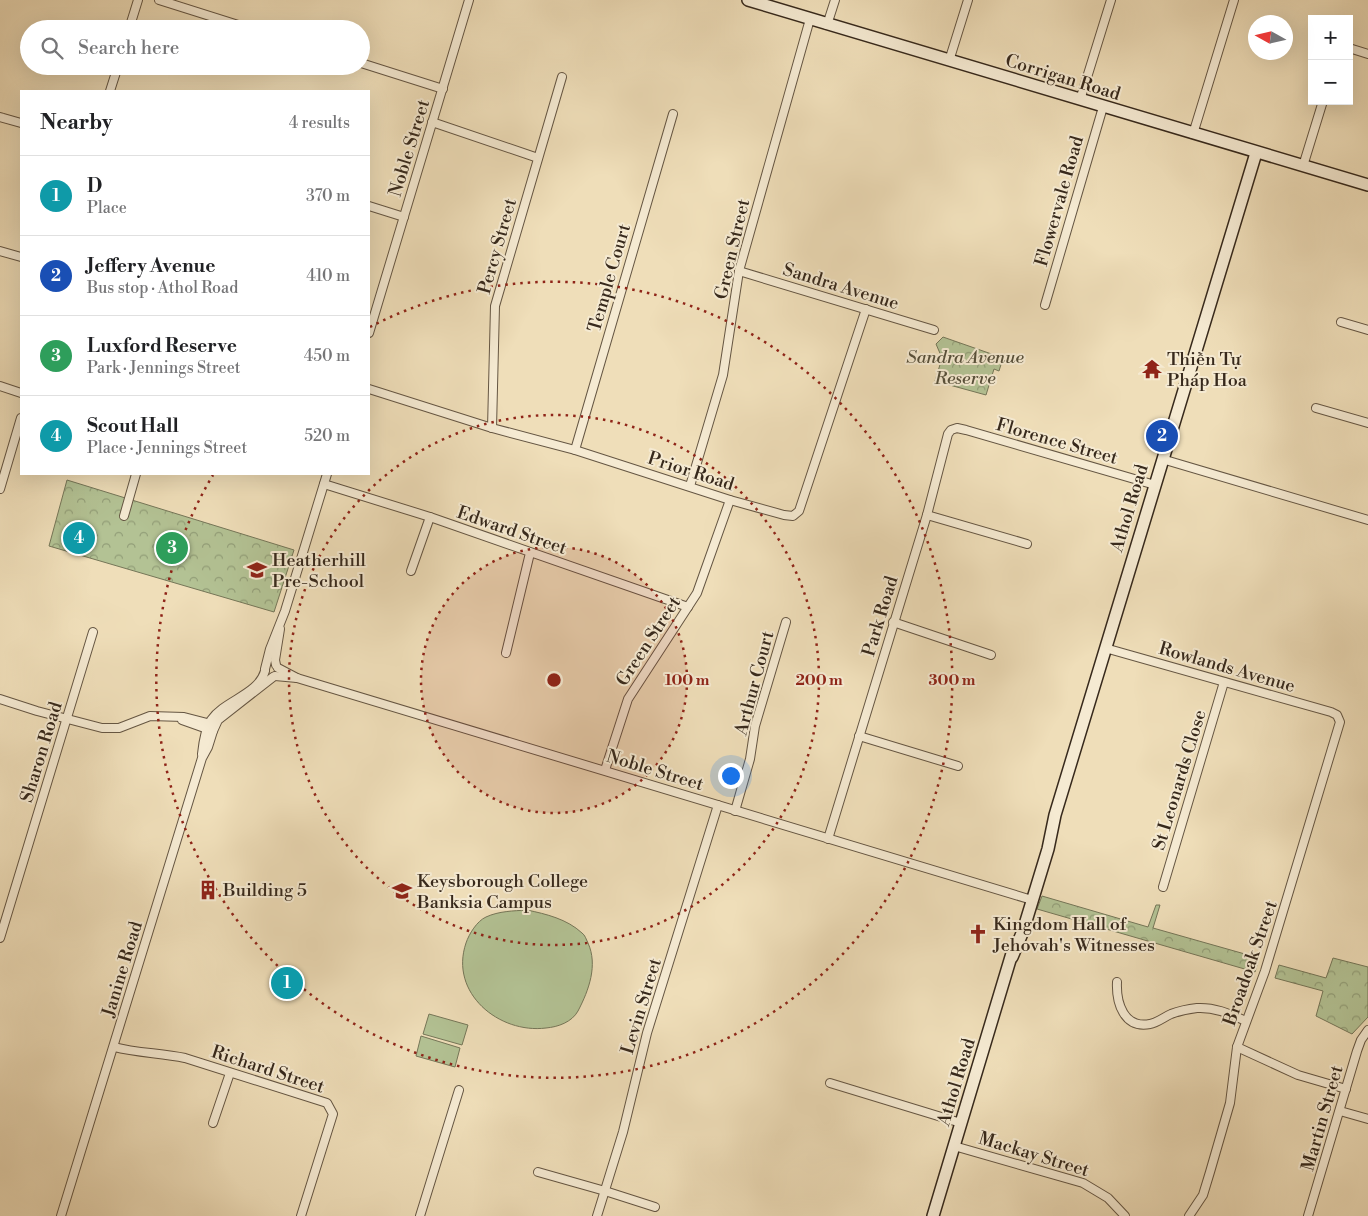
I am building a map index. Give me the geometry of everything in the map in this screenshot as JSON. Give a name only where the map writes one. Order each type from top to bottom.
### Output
[{"type":"main road","name":"Corrigan Road","points":[[748,0],[1368,185]]},
{"type":"main road","name":"Athol Road","points":[[933,1216],[1012,957],[1023,931],[1029,899],[1048,849],[1054,816],[1256,153]]},
{"type":"street","points":[[132,20],[138,0]]},
{"type":"street","points":[[159,0],[222,20]]},
{"type":"street","name":"Noble Street","points":[[370,330],[469,0]]},
{"type":"street","points":[[827,25],[835,0]]},
{"type":"street","points":[[949,61],[968,0]]},
{"type":"street","points":[[1080,100],[1110,0]]},
{"type":"street","points":[[1193,134],[1234,0]]},
{"type":"street","name":"Green Street","points":[[690,486],[723,375],[739,271],[810,19]]},
{"type":"street","points":[[1353,49],[1368,54]]},
{"type":"street","points":[[370,66],[443,89]]},
{"type":"street","points":[[110,90],[115,75]]},
{"type":"street","name":"Percy Street","points":[[492,428],[495,306],[562,78]]},
{"type":"street","points":[[1303,166],[1322,105]]},
{"type":"street","name":"Flowervale Road","points":[[1044,304],[1102,107]]},
{"type":"street","name":"Temple Court","points":[[574,450],[673,114]]},
{"type":"street","points":[[0,117],[20,123]]},
{"type":"street","points":[[432,122],[538,158]]},
{"type":"street","points":[[370,206],[404,217]]},
{"type":"street","points":[[0,251],[20,257]]},
{"type":"street","name":"Sandra Avenue","points":[[739,271],[934,330]]},
{"type":"street","name":"Prior Road","points":[[370,389],[492,428],[574,450],[730,500],[793,516],[799,512],[866,308]]},
{"type":"street","points":[[1341,322],[1368,330]]},
{"type":"street","points":[[0,386],[20,393]]},
{"type":"street","points":[[1316,408],[1368,423]]},
{"type":"street","points":[[0,489],[20,421]]},
{"type":"street","name":"Florence Street","points":[[951,430],[957,428],[966,430],[1154,485]]},
{"type":"street","name":"Park Road","points":[[828,839],[893,622],[928,515],[948,434],[951,430]]},
{"type":"street","points":[[1162,459],[1368,520]]},
{"type":"street","points":[[124,516],[136,475]]},
{"type":"street","points":[[211,727],[217,714],[258,684],[265,670],[273,640],[281,625],[327,475]]},
{"type":"street","name":"Edward Street","points":[[324,484],[430,517],[688,607]]},
{"type":"street","name":"Green Street","points":[[605,770],[628,699],[688,607],[704,576],[730,500]]},
{"type":"street","points":[[928,515],[1027,544]]},
{"type":"street","points":[[411,572],[430,517]]},
{"type":"street","points":[[506,653],[530,553]]},
{"type":"street","name":"Arthur Court","points":[[735,811],[750,759],[754,726],[786,622]]},
{"type":"street","points":[[893,622],[991,655]]},
{"type":"street","points":[[211,727],[278,672],[275,660],[280,641],[281,625]]},
{"type":"street","name":"Sharon Road","points":[[0,938],[93,632]]},
{"type":"street","name":"Rowlands Avenue","points":[[1105,648],[1331,712],[1339,718]]},
{"type":"street","points":[[265,670],[270,664],[277,666]]},
{"type":"street","name":"Noble Street","points":[[277,666],[297,678]]},
{"type":"street","points":[[265,670],[267,675],[274,676]]},
{"type":"street","name":"Noble Street","points":[[274,676],[297,678],[1029,899]]},
{"type":"street","name":"St Leonards Close","points":[[1162,887],[1224,682]]},
{"type":"street","points":[[0,699],[102,728],[124,726],[150,716],[184,717],[211,727]]},
{"type":"street","name":"Broadoak Street","points":[[1189,1216],[1202,1195],[1213,1163],[1230,1103],[1237,1047],[1267,966],[1339,727],[1339,718]]},
{"type":"street","name":"Janine Road","points":[[60,1216],[114,1047],[202,758],[203,747],[211,727]]},
{"type":"street","points":[[858,736],[958,766]]},
{"type":"street","name":"Levin Street","points":[[597,1216],[622,1132],[648,1033],[718,805]]},
{"type":"street","points":[[1117,982],[1117,996],[1122,1012],[1130,1020],[1138,1024],[1154,1023],[1171,1014],[1200,1008],[1216,1009],[1246,1020]]},
{"type":"street","name":"Martin Street","points":[[1308,1216],[1359,1044],[1368,1030]]},
{"type":"street","name":"Richard Street","points":[[114,1047],[185,1058],[327,1103],[333,1114],[302,1216]]},
{"type":"street","points":[[1237,1047],[1292,1072],[1346,1089]]},
{"type":"street","points":[[213,1123],[230,1073]]},
{"type":"street","points":[[830,1083],[961,1123]]},
{"type":"street","points":[[420,1216],[460,1090]]},
{"type":"street","points":[[1340,1111],[1368,1119]]},
{"type":"street","name":"Mackay Street","points":[[954,1146],[1083,1183],[1108,1198],[1125,1216]]},
{"type":"street","points":[[538,1172],[655,1207]]},
{"type":"green space","name":"Sandra Avenue Reserve","points":[[943,337],[1003,358],[999,371],[994,369],[986,395],[935,381],[942,358],[936,344]]},
{"type":"green space","points":[[67,480],[294,550],[274,612],[49,546]]},
{"type":"green space","points":[[1042,896],[1148,927],[1156,905],[1160,905],[1153,928],[1259,958],[1255,972],[1037,909]]},
{"type":"green space","points":[[527,910],[542,913],[570,924],[585,936],[591,951],[591,977],[578,1011],[564,1023],[546,1028],[528,1028],[511,1024],[496,1017],[482,1006],[471,993],[465,978],[463,961],[466,943],[477,925],[486,917],[496,914]]},
{"type":"green space","points":[[1333,958],[1368,967],[1368,1017],[1352,1034],[1316,1016],[1323,991],[1275,978],[1279,965],[1326,978]]},
{"type":"green space","points":[[429,1014],[468,1025],[462,1045],[423,1034]]},
{"type":"green space","points":[[421,1036],[460,1048],[455,1067],[416,1056]]},
{"type":"place","name":"Thiền Tự Pháp Hoa","points":[[1152,369]]},
{"type":"place","name":"Jeffery Avenue","points":[[1162,436]]},
{"type":"place","name":"Scout Hall","points":[[79,538]]},
{"type":"place","name":"Luxford Reserve","points":[[172,548]]},
{"type":"place","name":"Heatherhill Pre-School","points":[[257,570]]},
{"type":"place","name":"Building 5","points":[[208,890]]},
{"type":"place","name":"Keysborough College Banksia Campus","points":[[402,891]]},
{"type":"place","name":"Kingdom Hall of Jehovah's Witnesses","points":[[978,934]]},
{"type":"place","name":"D","points":[[287,983]]}]
